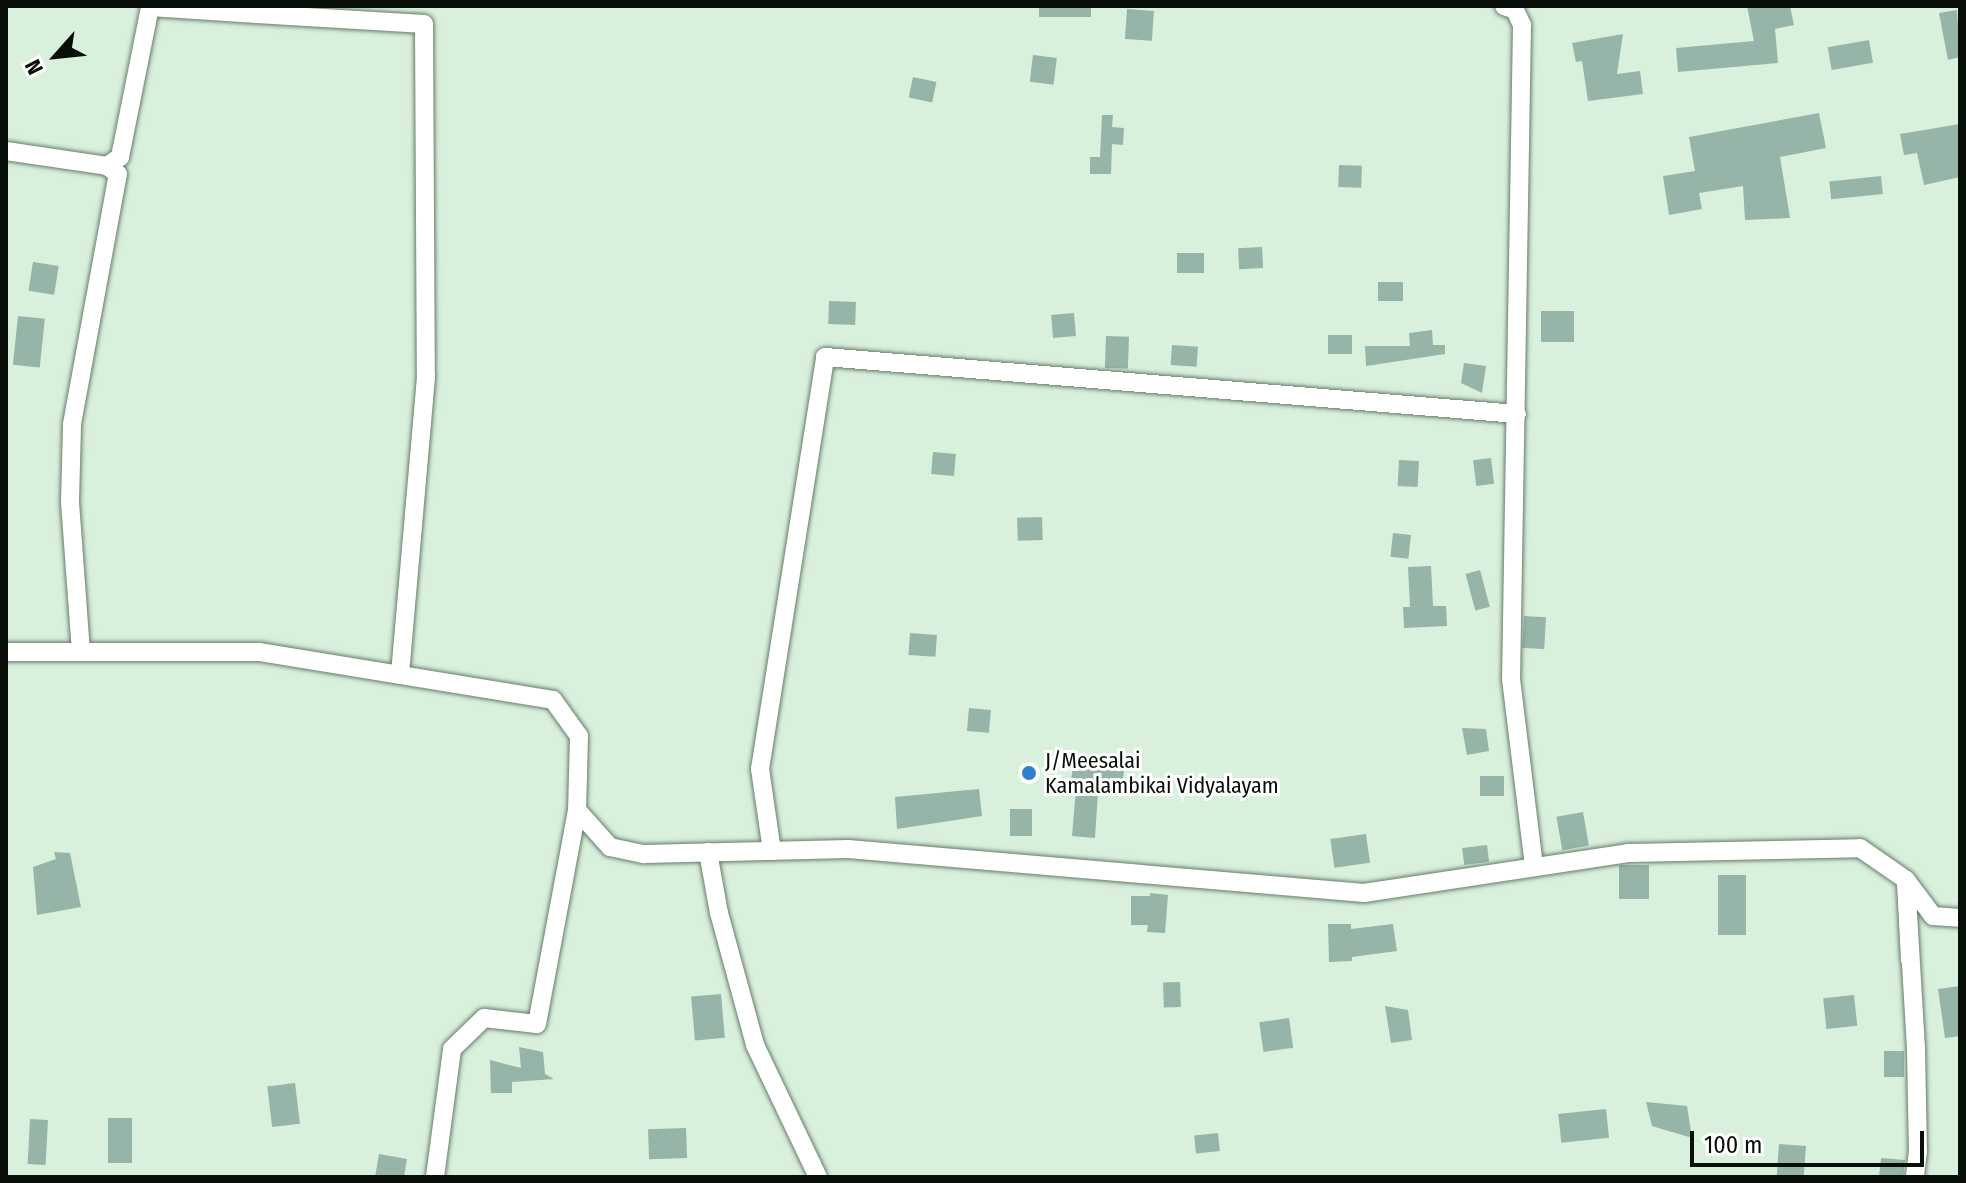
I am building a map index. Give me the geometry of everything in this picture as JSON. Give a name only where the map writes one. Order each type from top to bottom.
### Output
[{"type":"street","points":[[1504,6],[1515,10],[1522,25],[1511,679],[1534,867]]},
{"type":"street","points":[[107,166],[120,157],[150,7],[261,10],[424,24],[426,377],[400,675]]},
{"type":"street","points":[[6,151],[107,166],[118,174],[72,424],[70,502],[81,652]]},
{"type":"street","points":[[772,851],[760,769],[825,357],[1517,414]]},
{"type":"street","points":[[6,652],[260,652],[553,700],[579,736],[577,810],[537,1024],[484,1018],[452,1049],[435,1177]]},
{"type":"street","points":[[577,810],[610,847],[644,854],[848,849],[1364,893],[1628,853],[1860,848],[1906,880],[1933,916],[1960,918]]},
{"type":"street","points":[[708,852],[719,913],[755,1045],[818,1177]]},
{"type":"street","points":[[1906,880],[1910,960]]},
{"type":"street","points":[[1906,880],[1916,1063],[1918,1151],[1915,1177]]},
{"type":"building","points":[[1039,6],[1091,6],[1091,17],[1039,17]]},
{"type":"building","points":[[1747,6],[1790,6],[1794,25],[1775,29],[1778,63],[1678,72],[1676,48],[1754,41]]},
{"type":"building","points":[[1127,9],[1154,11],[1152,41],[1125,39]]},
{"type":"building","points":[[1957,10],[1960,57],[1948,60],[1939,13]]},
{"type":"building","points":[[1623,34],[1617,74],[1640,71],[1643,94],[1588,101],[1582,61],[1576,62],[1572,43]]},
{"type":"building","points":[[1869,40],[1873,63],[1832,70],[1828,47]]},
{"type":"building","points":[[1033,55],[1057,58],[1054,85],[1030,82]]},
{"type":"building","points":[[913,77],[936,82],[932,103],[909,98]]},
{"type":"building","points":[[1819,113],[1826,148],[1780,157],[1790,218],[1745,220],[1743,186],[1699,193],[1702,209],[1669,215],[1663,176],[1695,171],[1689,137]]},
{"type":"building","points":[[1102,115],[1113,115],[1112,127],[1124,128],[1123,145],[1112,144],[1111,174],[1090,174],[1090,157],[1100,157]]},
{"type":"building","points":[[1960,124],[1960,177],[1924,185],[1917,153],[1904,155],[1900,134]]},
{"type":"building","points":[[1339,165],[1362,166],[1361,188],[1338,187]]},
{"type":"building","points":[[1881,176],[1883,194],[1831,199],[1829,181]]},
{"type":"building","points":[[1262,247],[1263,268],[1239,269],[1238,248]]},
{"type":"building","points":[[1177,253],[1204,253],[1204,273],[1177,273]]},
{"type":"building","points":[[33,262],[59,266],[54,295],[28,291]]},
{"type":"building","points":[[1378,282],[1403,282],[1403,301],[1378,301]]},
{"type":"building","points":[[829,301],[856,302],[855,325],[828,324]]},
{"type":"building","points":[[1541,311],[1574,311],[1574,342],[1541,342]]},
{"type":"building","points":[[1074,313],[1076,336],[1053,338],[1051,315]]},
{"type":"building","points":[[18,316],[45,319],[40,368],[13,365]]},
{"type":"building","points":[[1432,330],[1433,345],[1445,345],[1445,354],[1366,366],[1365,346],[1410,346],[1409,333]]},
{"type":"building","points":[[1328,335],[1352,335],[1352,354],[1328,354]]},
{"type":"building","points":[[1106,336],[1129,337],[1128,369],[1105,368]]},
{"type":"building","points":[[1172,345],[1198,347],[1197,367],[1171,365]]},
{"type":"building","points":[[1464,363],[1486,366],[1482,393],[1461,383]]},
{"type":"building","points":[[933,452],[956,454],[954,476],[931,474]]},
{"type":"building","points":[[1491,458],[1494,484],[1476,486],[1473,460]]},
{"type":"building","points":[[1399,460],[1419,461],[1418,487],[1398,486]]},
{"type":"building","points":[[1042,517],[1043,540],[1018,541],[1017,518]]},
{"type":"building","points":[[1393,533],[1411,535],[1408,559],[1390,557]]},
{"type":"building","points":[[1431,566],[1433,606],[1446,606],[1447,626],[1404,628],[1403,607],[1410,607],[1408,567]]},
{"type":"building","points":[[1480,570],[1490,607],[1475,611],[1466,574]]},
{"type":"building","points":[[1524,616],[1546,617],[1544,649],[1522,648]]},
{"type":"building","points":[[910,633],[937,635],[935,657],[908,655]]},
{"type":"building","points":[[969,708],[991,710],[989,733],[967,731]]},
{"type":"building","points":[[1462,728],[1486,729],[1489,751],[1467,755]]},
{"type":"building","points":[[1073,765],[1124,771],[1121,795],[1098,792],[1095,838],[1072,836],[1076,789],[1070,789]]},
{"type":"building","points":[[1480,776],[1504,776],[1504,796],[1480,796]]},
{"type":"building","points":[[979,789],[982,816],[897,829],[895,797]]},
{"type":"building","points":[[1010,809],[1032,809],[1032,836],[1010,836]]},
{"type":"building","points":[[1583,812],[1589,845],[1562,850],[1556,817]]},
{"type":"building","points":[[1366,834],[1370,863],[1334,868],[1330,839]]},
{"type":"building","points":[[1487,845],[1489,862],[1464,865],[1462,848]]},
{"type":"building","points":[[54,852],[70,853],[81,907],[37,915],[33,867],[56,859]]},
{"type":"building","points":[[1619,865],[1649,865],[1649,899],[1619,899]]},
{"type":"building","points":[[1718,875],[1746,875],[1746,935],[1718,935]]},
{"type":"building","points":[[1150,893],[1168,895],[1165,933],[1147,932],[1148,925],[1131,925],[1131,896],[1150,896]]},
{"type":"building","points":[[1328,924],[1351,924],[1351,929],[1393,924],[1397,951],[1352,957],[1352,961],[1329,962]]},
{"type":"building","points":[[1180,982],[1181,1007],[1164,1008],[1163,983]]},
{"type":"building","points":[[1960,986],[1960,1036],[1945,1038],[1938,989]]},
{"type":"building","points":[[721,994],[725,1038],[695,1040],[691,997]]},
{"type":"building","points":[[1854,995],[1857,1026],[1826,1029],[1823,998]]},
{"type":"building","points":[[1385,1006],[1408,1010],[1412,1040],[1391,1043]]},
{"type":"building","points":[[1289,1018],[1293,1048],[1263,1052],[1259,1022]]},
{"type":"building","points":[[519,1047],[543,1052],[545,1074],[554,1079],[512,1082],[512,1093],[491,1093],[490,1060],[521,1068]]},
{"type":"building","points":[[1884,1051],[1904,1051],[1904,1077],[1884,1077]]},
{"type":"building","points":[[295,1083],[300,1124],[272,1127],[267,1086]]},
{"type":"building","points":[[1646,1102],[1687,1106],[1692,1138],[1652,1126]]},
{"type":"building","points":[[1606,1109],[1609,1138],[1561,1143],[1558,1114]]},
{"type":"building","points":[[108,1118],[132,1118],[132,1163],[108,1163]]},
{"type":"building","points":[[30,1119],[48,1120],[46,1165],[28,1164]]},
{"type":"building","points":[[686,1128],[687,1158],[649,1159],[648,1129]]},
{"type":"building","points":[[1218,1133],[1220,1151],[1196,1153],[1194,1136]]},
{"type":"building","points":[[1779,1144],[1806,1146],[1804,1177],[1777,1176]]},
{"type":"building","points":[[379,1154],[407,1159],[404,1177],[375,1177]]},
{"type":"building","points":[[1881,1158],[1905,1160],[1903,1177],[1879,1177]]},
{"type":"place","name":"J/Meesalai Kamalambikai Vidyalayam","points":[[1029,773]]}]
